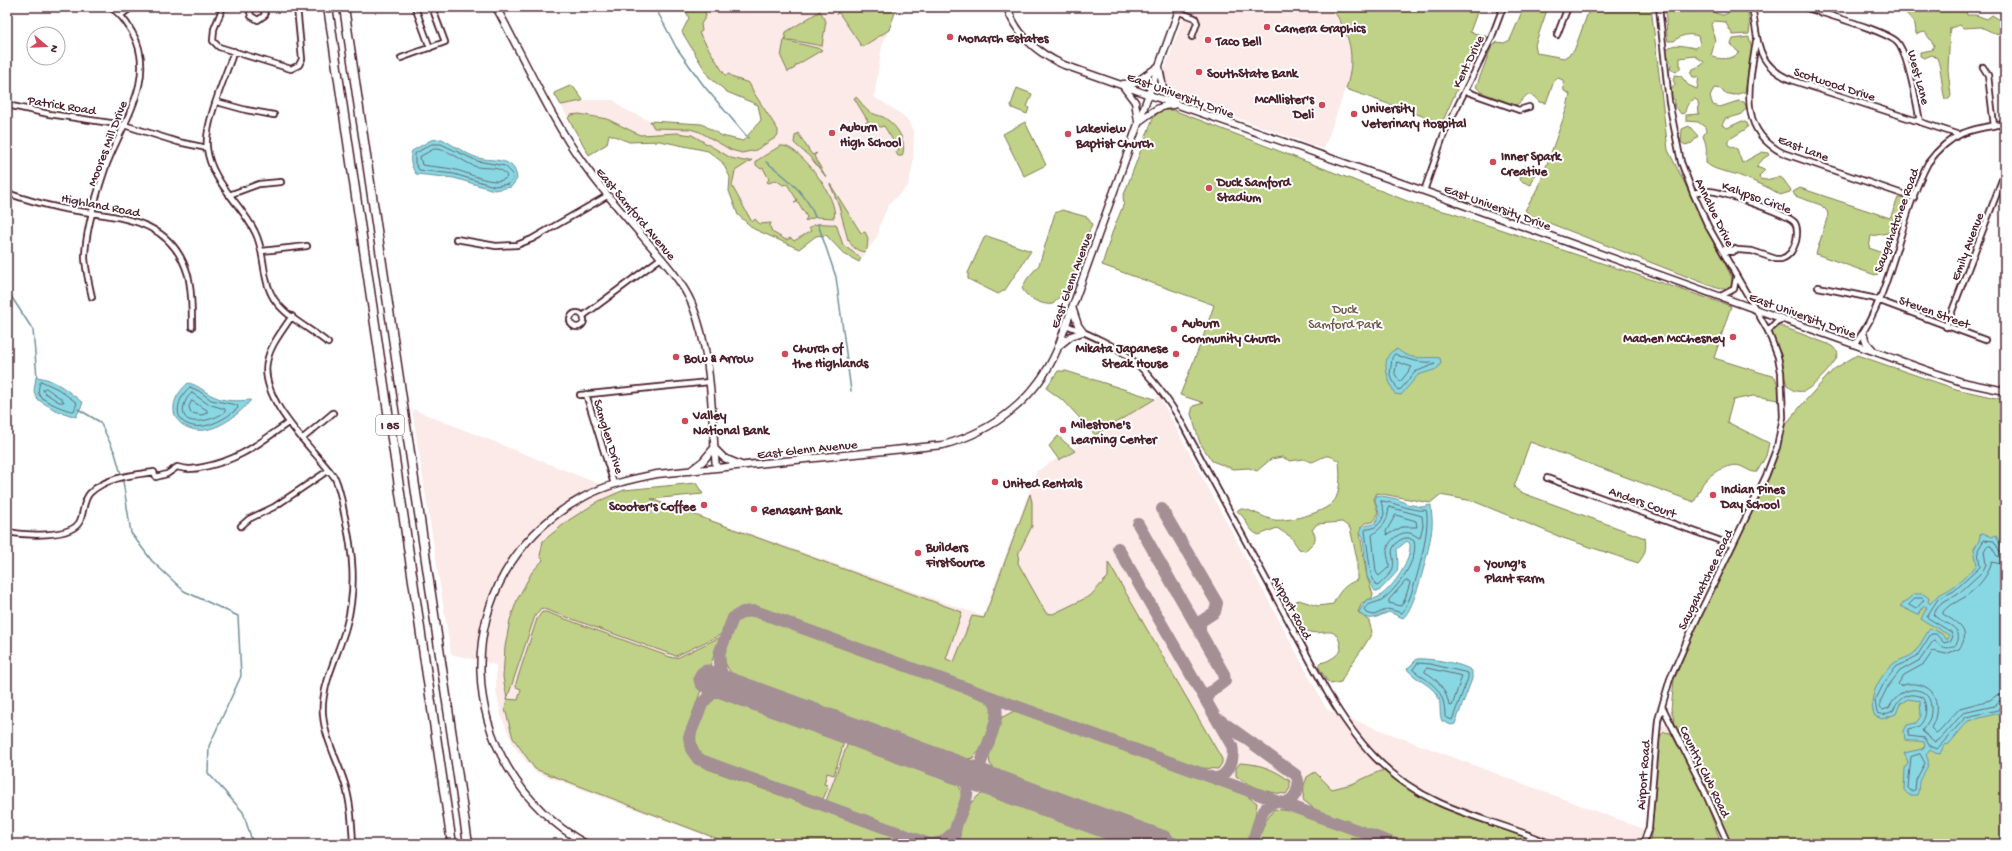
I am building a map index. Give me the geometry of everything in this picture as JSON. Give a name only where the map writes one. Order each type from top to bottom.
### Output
[{"type":"highway","name":"I 85","points":[[328,7],[452,844]]},
{"type":"highway","name":"I 85","points":[[344,7],[469,844]]},
{"type":"highway","points":[[448,817],[449,844]]},
{"type":"main road","name":"East Samford Avenue","points":[[496,7],[571,145],[607,196],[661,258],[682,285],[700,325],[706,355],[716,468]]},
{"type":"main road","name":"East University Drive","points":[[1007,7],[1019,32],[1041,53],[1064,65],[1424,191],[1518,226],[1784,318],[1942,376],[2005,391]]},
{"type":"main road","name":"East Glenn Avenue","points":[[586,844],[564,830],[533,803],[520,787],[504,761],[491,733],[485,711],[481,688],[481,655],[486,622],[493,600],[507,570],[519,552],[540,528],[564,508],[592,493],[614,484],[645,476],[927,447],[953,442],[972,435],[1003,417],[1027,397],[1046,372],[1058,346],[1180,9]]},
{"type":"main road","points":[[1159,66],[1163,88],[1168,96],[1178,105],[1164,105],[1138,122],[1135,102],[1122,85],[1135,83],[1159,66]]},
{"type":"main road","points":[[1058,346],[1071,336],[1083,332],[1078,325],[1072,307]]},
{"type":"main road","points":[[1863,333],[1866,342],[1873,350]]},
{"type":"main road","points":[[689,471],[703,461],[714,448],[724,458],[742,466]]},
{"type":"street","name":"Moores Mill Drive","points":[[92,297],[86,273],[85,257],[93,212],[105,170],[138,90],[142,64],[138,44],[121,15],[110,7]]},
{"type":"street","points":[[121,15],[132,7]]},
{"type":"street","points":[[223,7],[214,29],[212,41],[220,47],[291,69],[299,65],[302,59],[297,7]]},
{"type":"street","points":[[250,8],[252,18],[260,20],[265,13],[263,7]]},
{"type":"street","points":[[415,7],[430,48]]},
{"type":"street","points":[[401,58],[445,42],[432,7]]},
{"type":"street","name":"Kent Drive","points":[[1424,191],[1445,131],[1491,39],[1503,7]]},
{"type":"street","points":[[1558,35],[1568,7]]},
{"type":"street","name":"Annalue Drive","points":[[1659,7],[1666,79],[1674,132],[1681,162],[1693,193],[1736,276],[1768,331],[1778,357],[1781,372],[1783,417]]},
{"type":"street","name":"Scotwood Drive","points":[[1752,7],[1756,41],[1768,64],[1785,77],[1957,134]]},
{"type":"street","name":"West Lane","points":[[1804,7],[1879,32],[1897,42],[1903,51],[1920,122]]},
{"type":"street","points":[[1180,9],[1195,18],[1198,23],[1192,37]]},
{"type":"street","name":"East Lane","points":[[1756,41],[1750,108],[1752,122],[1764,141],[1783,153],[1914,198]]},
{"type":"street","points":[[234,51],[209,127],[207,148],[214,172],[255,232],[262,251],[265,275],[269,289],[280,306],[328,343]]},
{"type":"street","points":[[1983,67],[1988,75],[1994,126]]},
{"type":"street","points":[[1465,91],[1519,110],[1529,107]]},
{"type":"street","points":[[217,102],[246,110],[274,115]]},
{"type":"street","name":"Patrick Road","points":[[7,105],[48,114],[124,125],[178,142],[207,148]]},
{"type":"street","name":"Saugahatchee Road","points":[[1854,344],[1863,333],[1878,301],[1914,198],[1928,163],[1944,144],[1957,134],[2005,124]]},
{"type":"street","name":"Emily Avenue","points":[[1946,327],[2005,172]]},
{"type":"street","points":[[229,195],[259,184],[281,182]]},
{"type":"street","name":"Kalypso Circle","points":[[1693,193],[1708,191],[1719,193],[1778,213],[1791,219],[1797,227],[1797,237],[1794,246],[1785,257],[1776,259],[1752,251],[1735,249],[1724,249],[1723,251]]},
{"type":"street","name":"Highland Road","points":[[7,193],[61,208],[131,219],[146,224],[159,233],[174,247],[182,260],[188,275],[192,327]]},
{"type":"street","points":[[456,239],[496,246],[517,245],[532,239],[607,196]]},
{"type":"street","points":[[262,251],[307,246]]},
{"type":"street","points":[[583,316],[661,258]]},
{"type":"street","points":[[1721,296],[1734,289],[1736,284],[1736,276]]},
{"type":"street","name":"Steven Street","points":[[1818,288],[1878,301],[1985,340]]},
{"type":"street","points":[[292,316],[271,349],[267,362],[266,377],[270,388],[288,422],[329,470],[339,487],[351,541],[353,580],[349,614],[324,696],[323,714],[326,734],[350,803],[353,844]]},
{"type":"street","points":[[1768,331],[1776,322],[1784,318]]},
{"type":"street","name":"Airport Road","points":[[1066,325],[1120,350],[1133,359],[1148,373],[1164,394],[1178,416],[1327,692],[1361,744],[1386,769],[1420,793],[1459,811],[1551,844]]},
{"type":"street","points":[[580,395],[708,382]]},
{"type":"street","name":"Samglen Drive","points":[[586,394],[614,484]]},
{"type":"street","points":[[302,439],[333,413]]},
{"type":"street","name":"Saugahatchee Road","points":[[1663,708],[1670,679],[1680,655],[1772,462],[1781,433],[1783,417]]},
{"type":"street","points":[[7,532],[28,535],[69,531],[77,525],[85,500],[95,489],[129,476],[154,472],[156,477],[167,474],[177,467],[186,470],[221,463],[248,450],[288,422]]},
{"type":"street","points":[[241,526],[248,519],[274,507],[329,470]]},
{"type":"street","name":"Anders Court","points":[[1547,478],[1732,545]]},
{"type":"street","name":"Airport Road","points":[[1643,844],[1649,827],[1655,744],[1658,720],[1663,708]]},
{"type":"street","name":"Country Club Road","points":[[1663,708],[1704,790],[1728,844]]},
{"type":"shaded area","name":"Auburn High School","points":[[684,7],[897,7],[882,46],[874,97],[907,119],[914,133],[913,164],[908,186],[889,204],[881,222],[877,237],[859,262],[844,254],[826,235],[816,236],[799,249],[754,229],[738,215],[729,191],[730,177],[722,162],[708,151],[660,141],[629,142],[609,134],[607,144],[589,155],[554,93],[572,85],[583,100],[614,100],[622,108],[650,121],[702,124],[722,136],[743,141],[761,120],[758,106],[727,92],[709,77]]},
{"type":"shaded area","points":[[1187,7],[1331,7],[1343,27],[1352,51],[1349,78],[1324,149],[1173,95],[1166,88],[1162,77]]},
{"type":"shaded area","points":[[1159,396],[1327,710],[1654,833],[1661,727],[1664,724],[1667,726],[1697,786],[1718,844],[728,844],[535,772],[513,745],[501,715],[496,690],[496,665],[451,654],[412,409],[629,496],[638,494],[983,616],[1037,471]]},
{"type":"green space","points":[[684,7],[699,7],[705,12],[706,16],[701,24],[702,31],[699,33],[725,75],[729,74],[734,78],[749,83],[778,130],[778,135],[775,138],[756,150],[742,153],[731,150],[700,132],[690,129],[654,128],[650,121],[702,124],[722,136],[743,141],[761,120],[758,105],[727,92],[709,77],[682,32],[689,18]]},
{"type":"green space","points":[[845,7],[897,7],[889,30],[862,47],[839,13],[836,14]]},
{"type":"green space","points":[[1331,7],[1479,7],[1470,32],[1486,36],[1462,78],[1442,123],[1346,89],[1351,66],[1350,46],[1343,27]]},
{"type":"green space","points":[[1524,7],[1548,7],[1535,45],[1537,53],[1564,58],[1574,51],[1590,7],[1651,7],[1668,150],[1732,278],[1732,286],[1730,288],[1721,289],[1714,287],[1531,216],[1525,210],[1538,189],[1567,108],[1570,94],[1564,91],[1563,80],[1558,78],[1554,81],[1546,103],[1539,102],[1531,95],[1528,95],[1515,105],[1483,93],[1476,87],[1491,48],[1497,42],[1504,43],[1510,40]]},
{"type":"green space","points":[[1663,7],[1713,7],[1715,13],[1723,15],[1731,12],[1732,7],[1747,7],[1750,25],[1749,34],[1733,35],[1725,22],[1714,21],[1711,24],[1715,41],[1711,56],[1722,59],[1733,57],[1739,53],[1731,44],[1733,39],[1749,37],[1753,52],[1745,92],[1734,95],[1724,93],[1721,89],[1714,88],[1710,97],[1713,105],[1720,107],[1738,101],[1744,102],[1747,108],[1740,115],[1725,119],[1722,125],[1727,128],[1742,121],[1747,123],[1748,126],[1746,129],[1728,140],[1728,145],[1737,149],[1742,163],[1762,152],[1768,153],[1769,155],[1756,167],[1765,170],[1759,176],[1760,179],[1766,180],[1778,177],[1783,179],[1791,190],[1790,192],[1780,195],[1760,184],[1709,166],[1706,163],[1706,146],[1703,136],[1706,131],[1705,127],[1698,122],[1686,121],[1686,115],[1699,114],[1698,101],[1695,99],[1691,101],[1687,106],[1685,113],[1681,114],[1675,107],[1675,100],[1671,97],[1670,91],[1675,84],[1673,80],[1675,75],[1681,76],[1688,85],[1697,89],[1699,77],[1693,77],[1690,72],[1702,65],[1704,62],[1695,56],[1680,58],[1680,69],[1676,72],[1670,69],[1671,64],[1666,51],[1671,46],[1675,45],[1696,48],[1700,44],[1698,36],[1685,35],[1674,41],[1668,41]]},
{"type":"green space","points":[[1890,7],[1965,7],[1967,15],[1976,15],[1987,19],[1992,15],[2005,23],[2005,34],[1994,33],[1981,27],[1963,28],[1960,25],[1950,28],[1948,70],[1951,96],[1949,99],[1945,99],[1937,58],[1932,55],[1924,58],[1920,56],[1920,52],[1932,50],[1934,45],[1925,32],[1916,34],[1914,22],[1904,11],[1892,10]]},
{"type":"green space","points":[[820,11],[826,21],[822,46],[785,39],[786,32]]},
{"type":"green space","points":[[784,40],[822,50],[795,66],[795,68],[788,72],[781,57]]},
{"type":"green space","points":[[572,85],[583,100],[561,105],[554,93]]},
{"type":"green space","points":[[1017,88],[1032,94],[1027,107],[1029,108],[1027,114],[1012,108],[1011,105]]},
{"type":"green space","points":[[856,97],[868,111],[888,120],[896,128],[902,139],[902,156],[898,156],[896,152],[899,150],[884,126],[880,127],[875,124],[864,124],[868,121],[854,98]]},
{"type":"green space","name":"Duck Samford Park","points":[[1173,110],[1189,116],[1415,204],[1451,213],[1731,306],[1714,358],[1775,377],[1779,388],[1779,400],[1753,396],[1733,400],[1727,422],[1769,443],[1766,456],[1757,472],[1753,472],[1735,465],[1719,470],[1708,477],[1702,485],[1694,502],[1530,442],[1514,487],[1520,492],[1645,538],[1645,552],[1638,563],[1563,538],[1473,501],[1440,495],[1430,503],[1377,493],[1374,499],[1378,514],[1373,522],[1365,523],[1361,527],[1360,533],[1367,577],[1373,594],[1372,598],[1362,603],[1358,612],[1369,621],[1372,632],[1341,682],[1331,684],[1327,681],[1318,666],[1320,663],[1332,658],[1341,650],[1337,635],[1329,632],[1313,633],[1307,631],[1291,615],[1294,602],[1299,600],[1318,606],[1333,604],[1342,589],[1357,580],[1357,559],[1350,528],[1342,522],[1317,524],[1312,530],[1315,535],[1315,541],[1305,551],[1299,549],[1291,537],[1277,528],[1259,535],[1255,533],[1249,528],[1244,518],[1237,511],[1239,509],[1248,510],[1274,520],[1299,518],[1318,512],[1332,503],[1338,494],[1340,475],[1339,461],[1328,456],[1312,462],[1303,459],[1290,461],[1282,457],[1271,459],[1257,471],[1249,468],[1233,469],[1212,461],[1200,443],[1191,414],[1193,406],[1204,403],[1180,395],[1201,343],[1214,305],[1102,265],[1112,233],[1124,203],[1123,197],[1153,118],[1160,111]]},
{"type":"green space","points":[[579,114],[607,119],[640,135],[677,133],[692,135],[731,158],[744,161],[752,160],[735,171],[732,186],[752,222],[755,219],[760,224],[771,223],[770,226],[772,232],[786,240],[791,238],[794,241],[811,231],[809,228],[812,226],[836,224],[843,245],[861,258],[859,262],[844,254],[826,235],[816,236],[799,249],[754,229],[738,215],[729,191],[730,177],[722,162],[708,151],[660,141],[629,142],[609,134],[607,144],[589,155],[568,118],[571,115]]},
{"type":"green space","points":[[1025,122],[1046,165],[1024,176],[1003,134]]},
{"type":"green space","points":[[1689,126],[1698,136],[1692,143],[1685,145],[1681,142],[1682,129]]},
{"type":"green space","points":[[798,133],[812,155],[817,153],[814,156],[826,177],[811,158],[794,143],[795,136]]},
{"type":"green space","points":[[780,146],[788,147],[797,153],[807,162],[816,174],[831,199],[834,210],[834,218],[816,217],[805,221],[807,217],[798,202],[794,203],[797,200],[787,184],[783,185],[776,180],[769,183],[767,182],[769,179],[763,168],[761,169],[756,165],[756,161]]},
{"type":"green space","points":[[1525,165],[1537,169],[1531,185],[1521,181],[1520,179]]},
{"type":"green space","points":[[830,184],[861,233],[865,232],[868,238],[867,249],[864,252],[854,248],[849,239],[848,240],[839,206]]},
{"type":"green space","points":[[1800,188],[1890,218],[1898,198],[1903,198],[1905,200],[1894,232],[1871,236],[1869,248],[1886,254],[1878,274],[1875,275],[1816,254],[1828,215],[1827,211],[1821,205],[1795,196],[1793,192]]},
{"type":"green space","points":[[1062,210],[1087,217],[1092,224],[1069,287],[1053,304],[1044,304],[1031,298],[1022,288],[1027,279],[1039,265],[1055,213]]},
{"type":"green space","points":[[987,236],[1031,251],[1005,290],[998,294],[968,279],[968,273],[984,238]]},
{"type":"green space","points":[[1778,325],[1828,344],[1838,353],[1834,363],[1824,375],[1804,391],[1794,391],[1787,385],[1771,334],[1773,328]]},
{"type":"green space","points":[[1857,355],[1956,389],[2005,400],[2005,844],[1732,844],[1676,727],[1671,709],[1674,680],[1701,616],[1776,455],[1785,425],[1834,369]]},
{"type":"green space","points":[[1058,371],[1066,371],[1155,399],[1095,435],[1065,402],[1046,388]]},
{"type":"green space","points":[[1058,436],[1075,451],[1059,460],[1049,446]]},
{"type":"green space","points":[[696,483],[703,494],[651,499],[962,612],[946,659],[954,662],[972,616],[984,618],[1030,494],[1032,502],[1032,526],[1019,552],[1018,563],[1046,613],[1053,614],[1090,596],[1108,577],[1108,562],[1222,759],[1222,763],[1218,769],[1202,768],[1167,757],[757,607],[744,608],[734,613],[727,622],[722,634],[676,656],[541,608],[535,616],[507,699],[503,677],[505,647],[510,620],[517,600],[532,572],[543,560],[540,556],[543,541],[569,520],[599,501],[624,490]]},
{"type":"green space","points":[[542,612],[546,612],[673,658],[679,657],[718,638],[720,639],[686,731],[685,737],[687,748],[695,761],[705,768],[915,844],[731,844],[535,769],[513,738],[505,709],[507,699],[518,700],[521,689],[516,687],[516,683],[537,619]]},
{"type":"green space","points":[[749,614],[756,614],[982,697],[991,707],[993,713],[982,748],[973,758],[960,760],[737,678],[730,672],[726,665],[724,658],[725,642],[731,627],[736,620]]},
{"type":"green space","points":[[720,696],[728,696],[845,739],[834,775],[827,773],[824,784],[827,785],[828,788],[823,799],[708,758],[701,753],[696,740],[698,725],[705,710],[715,699]]},
{"type":"green space","points":[[1014,711],[1021,711],[1211,780],[1244,794],[1257,803],[1255,819],[1247,844],[1191,844],[998,773],[990,764],[988,751],[1001,718]]},
{"type":"green space","points":[[1664,732],[1671,733],[1693,774],[1711,814],[1721,844],[1650,844],[1660,736]]},
{"type":"green space","points":[[849,740],[951,777],[955,780],[959,785],[961,802],[955,819],[947,833],[941,837],[929,839],[826,801]]},
{"type":"green space","points":[[1240,763],[1260,766],[1278,773],[1290,781],[1290,788],[1286,794],[1266,791],[1248,783],[1236,776],[1236,768]]},
{"type":"green space","points":[[1380,771],[1386,771],[1419,796],[1443,808],[1543,844],[1405,844],[1316,810],[1303,800],[1304,785],[1307,777],[1315,772],[1332,789],[1352,784]]},
{"type":"green space","points":[[986,792],[993,792],[1134,844],[962,844],[961,829],[965,814],[974,800]]},
{"type":"green space","points":[[1274,809],[1290,811],[1386,844],[1257,844],[1265,822]]},
{"type":"water","points":[[442,139],[464,152],[478,158],[508,163],[515,172],[517,179],[511,187],[494,190],[454,178],[416,174],[411,163],[412,151],[431,140]]},
{"type":"water","points":[[1397,349],[1408,356],[1418,358],[1440,358],[1441,363],[1437,369],[1418,375],[1401,395],[1395,394],[1386,369],[1388,357],[1391,352]]},
{"type":"water","points":[[36,377],[55,383],[67,390],[83,403],[76,417],[55,410],[37,399],[34,391]]},
{"type":"water","points":[[188,383],[195,385],[218,398],[236,401],[251,400],[236,415],[218,426],[205,430],[188,428],[179,422],[174,412],[174,406],[177,396]]},
{"type":"water","points":[[1377,495],[1397,499],[1407,504],[1422,507],[1431,505],[1432,527],[1426,561],[1412,603],[1408,612],[1403,618],[1389,612],[1377,617],[1366,618],[1359,612],[1366,600],[1378,597],[1391,586],[1405,565],[1410,551],[1410,544],[1407,541],[1397,549],[1397,572],[1379,591],[1375,591],[1367,577],[1363,537],[1360,532],[1364,526],[1374,524],[1378,517],[1379,512],[1375,500]]},
{"type":"water","points":[[1983,533],[1992,537],[1996,535],[2005,553],[2005,708],[2003,709],[2003,712],[1968,721],[1949,744],[1944,745],[1940,754],[1935,753],[1930,749],[1926,755],[1928,759],[1928,766],[1920,778],[1917,795],[1909,795],[1904,790],[1905,769],[1908,762],[1904,753],[1922,749],[1925,746],[1924,742],[1905,740],[1904,731],[1907,725],[1916,723],[1921,716],[1920,701],[1908,699],[1900,704],[1896,714],[1882,719],[1875,716],[1872,702],[1873,695],[1879,681],[1888,669],[1895,662],[1910,656],[1915,652],[1930,628],[1942,634],[1945,639],[1948,639],[1949,635],[1921,619],[1927,607],[1924,606],[1918,615],[1900,606],[1914,594],[1923,594],[1929,598],[1928,602],[1930,604],[1938,596],[1962,580],[1977,565],[1974,549],[1979,541],[1980,535]]},
{"type":"water","points":[[1417,659],[1429,659],[1454,663],[1472,671],[1472,679],[1455,724],[1451,725],[1442,721],[1440,702],[1436,694],[1429,686],[1415,677],[1407,669]]},
{"type":"waterway","points":[[655,7],[676,47],[704,86],[748,138]]},
{"type":"waterway","points":[[766,162],[795,186],[807,201],[815,217]]},
{"type":"waterway","points":[[818,224],[836,277],[851,391]]},
{"type":"waterway","points":[[7,290],[33,330],[37,377]]},
{"type":"waterway","points":[[78,409],[100,422],[115,453],[121,474]]},
{"type":"waterway","points":[[123,481],[131,533],[152,561],[184,591],[238,616],[241,676],[209,746],[208,773],[243,812],[253,844]]},
{"type":"taxiway","points":[[1162,509],[1217,603],[1215,612],[1200,622],[1200,631]]},
{"type":"taxiway","points":[[1138,524],[1224,674],[1225,681],[1208,694],[1207,703]]},
{"type":"taxiway","points":[[1118,548],[1232,746],[1233,756],[1230,766],[1224,774],[1215,778]]},
{"type":"taxiway","points":[[734,689],[721,672],[719,654],[733,618],[743,612],[755,611],[1395,844]]},
{"type":"taxiway","points":[[734,689],[715,691],[703,702],[689,737],[691,749],[698,759],[929,844]]},
{"type":"taxiway","points":[[991,697],[997,712],[996,721],[980,766],[981,773],[991,782]]},
{"type":"taxiway","points":[[1220,720],[1296,775],[1298,779],[1298,788],[1296,793],[1291,800],[1282,803]]},
{"type":"taxiway","points":[[956,844],[956,825],[968,790],[966,781],[960,771]]},
{"type":"taxiway","points":[[1252,844],[1263,812],[1271,803],[1277,801]]},
{"type":"taxiway","points":[[932,844],[943,842],[955,831]]},
{"type":"runway","points":[[708,679],[1161,844]]},
{"type":"place","name":"Camera Graphics","points":[[1267,27]]},
{"type":"place","name":"Monarch Estates","points":[[950,37]]},
{"type":"place","name":"Taco Bell","points":[[1208,40]]},
{"type":"place","name":"SouthState Bank","points":[[1199,72]]},
{"type":"place","name":"McAllister's Deli","points":[[1322,105]]},
{"type":"place","name":"University Veterinary Hospital","points":[[1354,114]]},
{"type":"place","name":"Auburn High School","points":[[832,133]]},
{"type":"place","name":"Lakeview Baptist Church","points":[[1068,134]]},
{"type":"place","name":"Inner Spark Creative","points":[[1493,162]]},
{"type":"place","name":"Duck Samford Stadium","points":[[1209,188]]},
{"type":"place","name":"Auburn Community Church","points":[[1174,329]]},
{"type":"place","name":"Machen McChesney","points":[[1733,337]]},
{"type":"place","name":"Church of the Highlands","points":[[785,354]]},
{"type":"place","name":"Mikata Japanese Steak House","points":[[1176,354]]},
{"type":"place","name":"Bow & Arrow","points":[[676,357]]},
{"type":"place","name":"Valley National Bank","points":[[685,421]]},
{"type":"place","name":"Milestone's Learning Center","points":[[1063,430]]},
{"type":"place","name":"United Rentals","points":[[995,482]]},
{"type":"place","name":"Indian Pines Day School","points":[[1713,495]]},
{"type":"place","name":"Scooter's Coffee","points":[[704,505]]},
{"type":"place","name":"Renasant Bank","points":[[754,509]]},
{"type":"place","name":"Builders FirstSource","points":[[918,553]]},
{"type":"place","name":"Young's Plant Farm","points":[[1477,569]]}]
